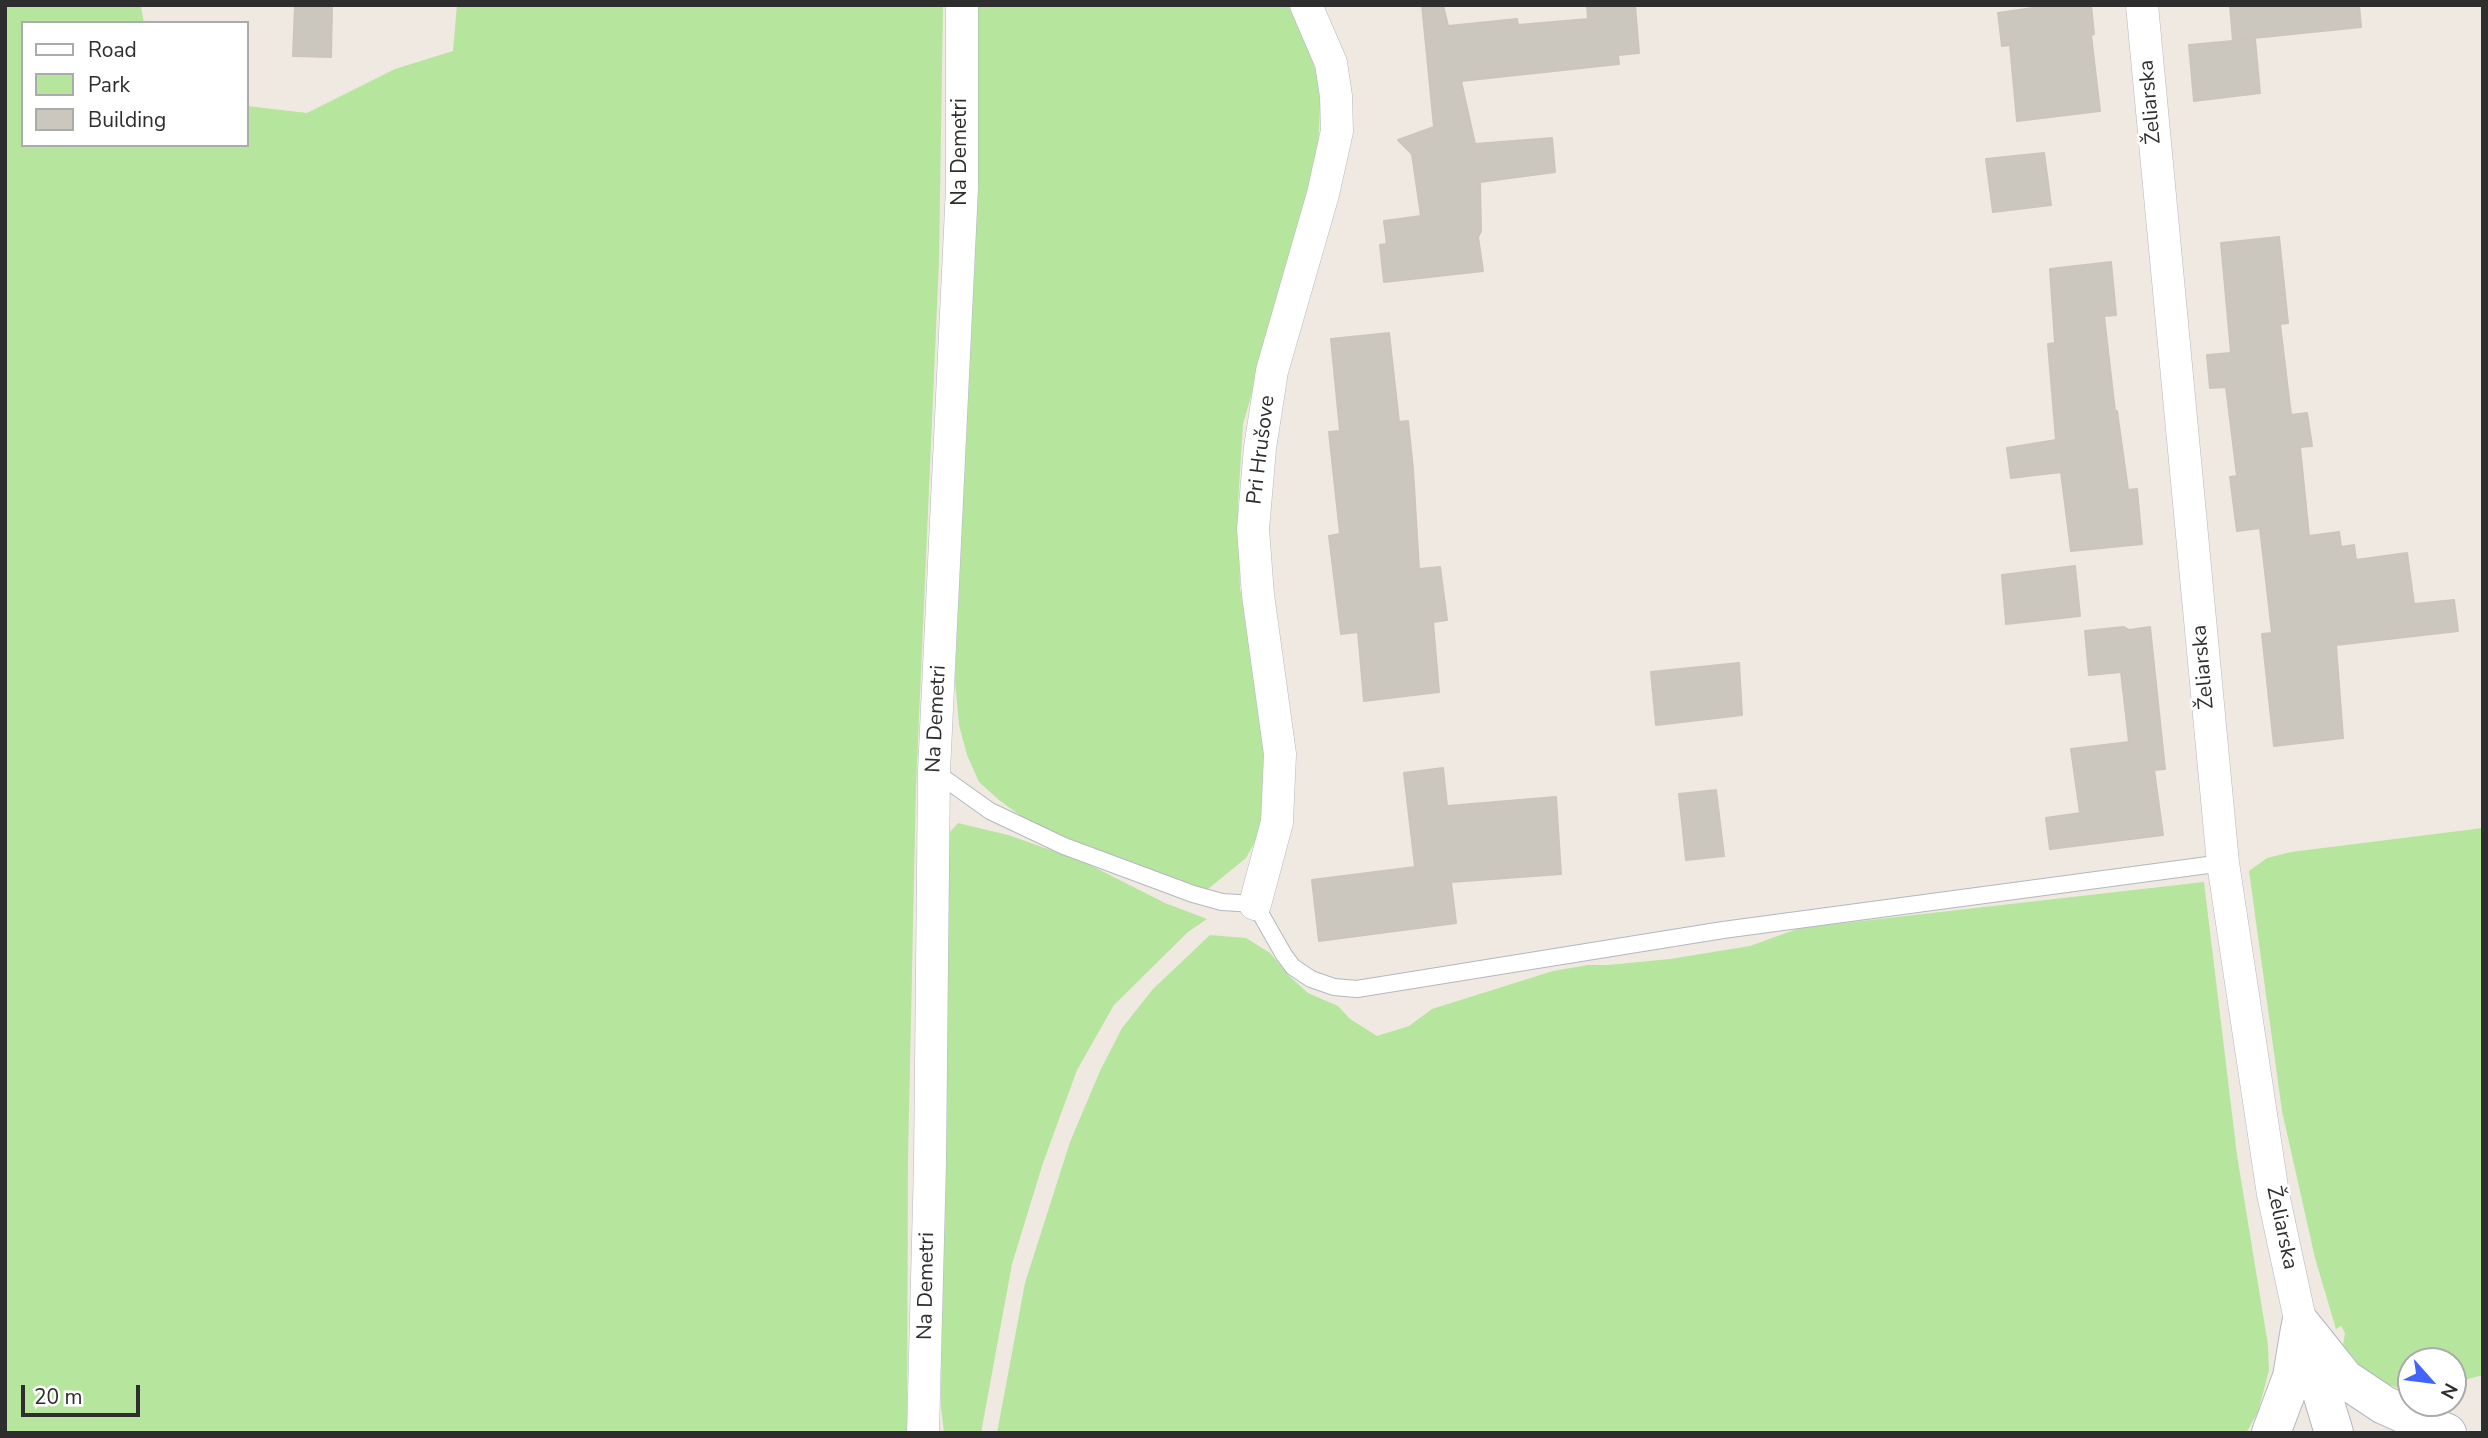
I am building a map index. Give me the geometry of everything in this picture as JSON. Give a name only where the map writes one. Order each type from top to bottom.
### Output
[{"type":"street","name":"Na Demetri","points":[[923,1433],[930,1163],[934,771],[962,188],[961,5]]},
{"type":"street","name":"Pri Hrušove","points":[[1255,904],[1276,822],[1280,754],[1258,595],[1253,528],[1260,448],[1272,371],[1323,194],[1337,131],[1331,63],[1306,5]]},
{"type":"street","name":"Želiarska","points":[[2142,5],[2223,863],[2273,1194],[2301,1324]]},
{"type":"street","points":[[2271,1433],[2292,1377],[2301,1324]]},
{"type":"street","points":[[2301,1324],[2334,1433]]},
{"type":"street","points":[[2301,1324],[2345,1379],[2384,1405],[2447,1433]]},
{"type":"lane","points":[[934,771],[990,811],[1064,846],[1193,894],[1222,901],[1255,904],[1293,967],[1311,979],[1334,987],[1357,989],[1723,930],[2223,863]]},
{"type":"green space","points":[[5,5],[144,5],[141,7],[144,21],[21,21],[21,147],[248,147],[248,106],[307,113],[395,69],[453,51],[457,5],[943,5],[939,261],[916,786],[908,1158],[907,1433],[5,1433]]},
{"type":"green space","points":[[977,5],[1289,5],[1321,88],[1318,150],[1309,194],[1243,424],[1238,503],[1240,588],[1267,749],[1263,827],[1246,858],[1203,893],[1032,824],[979,782],[967,755],[959,725],[955,680],[974,193]]},
{"type":"green space","points":[[958,823],[1008,835],[1082,861],[1165,903],[1207,919],[1188,932],[1114,1005],[1077,1070],[1043,1163],[1012,1264],[981,1433],[944,1433],[941,1407],[944,957],[950,832]]},
{"type":"green space","points":[[2483,828],[2483,1375],[2467,1379],[2467,1347],[2397,1347],[2397,1388],[2377,1380],[2362,1368],[2343,1345],[2345,1333],[2341,1326],[2336,1329],[2315,1258],[2282,1111],[2249,871],[2267,858],[2291,852]]},
{"type":"green space","points":[[2204,882],[2237,1155],[2268,1345],[2269,1370],[2258,1412],[2246,1433],[997,1433],[1025,1283],[1070,1142],[1100,1071],[1122,1028],[1153,989],[1210,935],[1246,938],[1270,953],[1288,975],[1308,993],[1338,1006],[1350,1019],[1377,1036],[1409,1026],[1432,1009],[1553,971],[1588,965],[1670,959],[1750,946],[1800,928]]},
{"type":"building","points":[[295,5],[332,5],[331,57],[293,56]]},
{"type":"building","points":[[1422,5],[1443,5],[1448,26],[1517,19],[1518,25],[1588,19],[1587,5],[1635,5],[1639,53],[1618,55],[1619,64],[1461,81],[1475,144],[1552,138],[1555,172],[1480,182],[1481,231],[1478,237],[1483,271],[1384,282],[1380,245],[1387,244],[1384,221],[1421,216],[1412,154],[1398,140],[1434,127]]},
{"type":"building","points":[[2054,5],[2091,5],[2094,34],[2091,35],[2100,111],[2017,121],[2010,45],[2002,46],[1998,13]]},
{"type":"building","points":[[2230,5],[2359,5],[2361,27],[2234,40],[2255,39],[2260,93],[2194,101],[2189,45],[2233,41]]},
{"type":"building","points":[[2044,153],[2051,205],[1993,212],[1986,159]]},
{"type":"building","points":[[2279,237],[2288,323],[2280,324],[2291,415],[2307,413],[2312,446],[2300,447],[2309,536],[2339,532],[2341,547],[2354,545],[2356,560],[2407,553],[2414,604],[2454,600],[2458,631],[2336,645],[2343,738],[2274,746],[2262,634],[2272,633],[2260,528],[2237,531],[2230,477],[2237,476],[2226,387],[2210,388],[2207,355],[2231,353],[2221,243]]},
{"type":"building","points":[[2111,262],[2116,315],[2104,316],[2128,490],[2137,489],[2142,544],[2071,551],[2061,472],[2011,478],[2007,448],[2056,440],[2048,344],[2055,343],[2050,269]]},
{"type":"building","points":[[1389,333],[1399,422],[1408,421],[1419,569],[1440,567],[1447,620],[1433,622],[1439,692],[1364,701],[1358,632],[1341,634],[1329,536],[1340,534],[1329,432],[1340,431],[1331,339]]},
{"type":"building","points":[[2075,566],[2080,616],[2006,624],[2002,575]]},
{"type":"building","points":[[2124,627],[2129,630],[2150,627],[2165,769],[2154,770],[2163,835],[2050,849],[2046,818],[2080,813],[2071,749],[2129,742],[2121,672],[2089,675],[2085,631]]},
{"type":"building","points":[[1739,663],[1742,715],[1656,725],[1651,672]]},
{"type":"building","points":[[1443,768],[1447,806],[1556,797],[1561,874],[1451,882],[1456,923],[1319,941],[1312,880],[1415,867],[1404,773]]},
{"type":"building","points":[[1716,790],[1724,856],[1686,860],[1679,794]]}]
